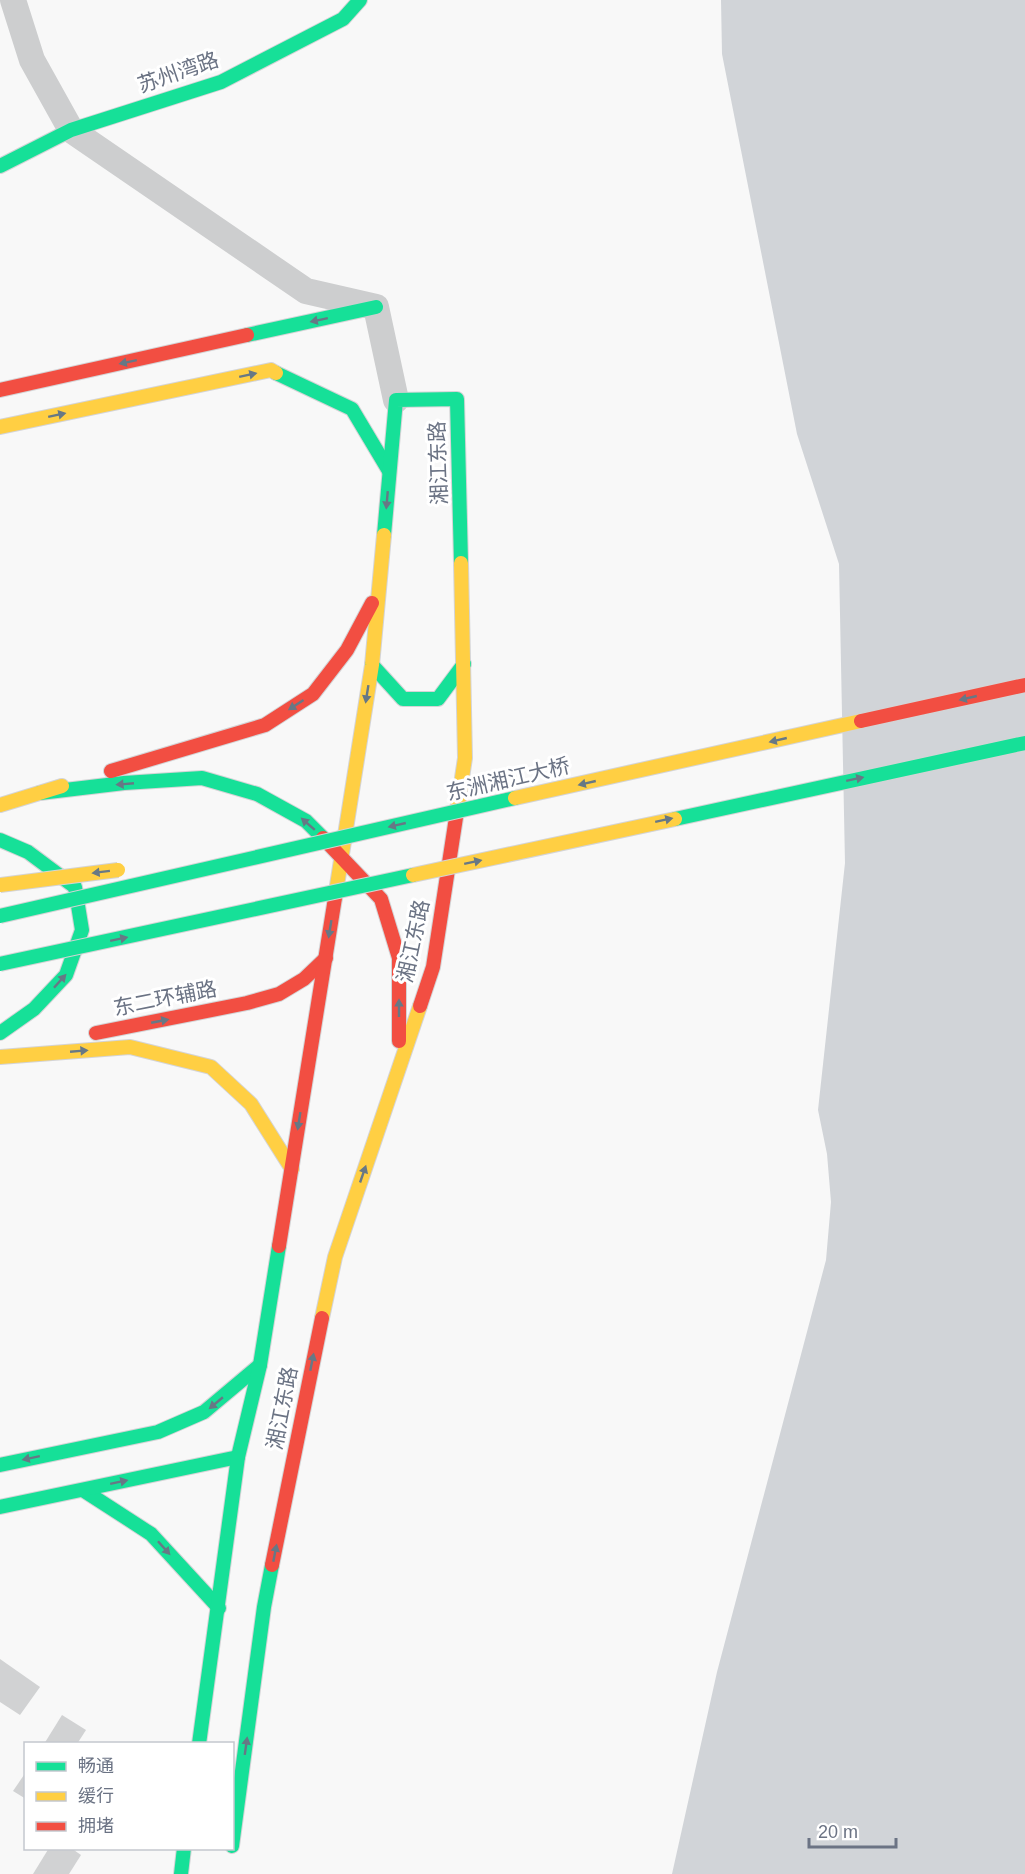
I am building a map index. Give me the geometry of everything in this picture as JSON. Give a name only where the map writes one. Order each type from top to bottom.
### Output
[{"type":"main road","name":"苏州湾路","points":[[0,165],[70,130],[221,82],[343,19],[360,0]]},
{"type":"main road","points":[[0,390],[376,308]]},
{"type":"main road","points":[[0,427],[271,370],[352,409],[389,471]]},
{"type":"main road","name":"湘江东路","points":[[199,1742],[238,1456],[260,1365],[372,665],[396,400],[457,399],[465,758],[433,967],[335,1257],[264,1607],[234,1835]]},
{"type":"main road","points":[[0,805],[266,724],[314,694],[347,650],[379,591]]},
{"type":"main road","points":[[372,665],[403,699],[438,699],[464,664]]},
{"type":"main road","name":"东洲湘江大桥","points":[[0,916],[1025,685]]},
{"type":"main road","points":[[0,964],[1025,743]]},
{"type":"main road","points":[[40,793],[124,783],[202,778],[257,794],[306,821],[381,899],[399,958],[399,1066]]},
{"type":"main road","points":[[0,840],[28,852],[75,887],[82,930],[66,975],[34,1009],[0,1033]]},
{"type":"main road","points":[[176,862],[304,846]]},
{"type":"main road","points":[[0,885],[129,868]]},
{"type":"main road","name":"东二环辅路","points":[[0,1052],[247,1003],[279,994],[304,979],[326,958]]},
{"type":"main road","points":[[0,1057],[130,1047],[211,1067],[251,1104],[292,1169]]},
{"type":"main road","points":[[0,1465],[158,1432],[204,1412],[260,1365]]},
{"type":"main road","points":[[0,1507],[238,1456]]},
{"type":"main road","points":[[83,1490],[151,1534],[219,1608]]},
{"type":"main road","points":[[181,1874],[184,1850]]},
{"type":"street","points":[[13,0],[32,60],[70,130],[306,291],[376,308],[396,400]]},
{"type":"shaded area","points":[[721,0],[1025,0],[1025,1874],[672,1874],[717,1672],[826,1260],[831,1202],[827,1154],[818,1110],[845,863],[839,564],[797,434],[722,54]]},
{"type":"building","points":[[0,1659],[40,1687],[20,1715],[0,1702]]},
{"type":"building","points":[[62,1715],[86,1730],[78,1742],[45,1742]]},
{"type":"building","points":[[24,1775],[24,1798],[13,1791]]},
{"type":"building","points":[[48,1850],[74,1850],[81,1855],[69,1874],[33,1874]]},
{"type":"traffic: fast","points":[[0,166],[71,130],[221,82],[343,19],[360,0]]},
{"type":"traffic: fast","points":[[247,335],[376,307]]},
{"type":"traffic: fast","points":[[276,373],[352,409],[389,471]]},
{"type":"traffic: fast","points":[[384,535],[396,400],[457,399],[461,563]]},
{"type":"traffic: fast","points":[[372,665],[403,699],[438,699],[464,664]]},
{"type":"traffic: fast","points":[[675,819],[1025,743]]},
{"type":"traffic: fast","points":[[40,793],[124,783],[202,778],[257,794],[306,821],[323,838]]},
{"type":"traffic: fast","points":[[0,916],[515,798]]},
{"type":"traffic: fast","points":[[0,840],[28,852],[75,887],[82,930],[66,975],[34,1009],[0,1033]]},
{"type":"traffic: fast","points":[[0,964],[413,875]]},
{"type":"traffic: fast","points":[[199,1742],[238,1457],[260,1365],[279,1246]]},
{"type":"traffic: fast","points":[[0,1465],[158,1432],[204,1412],[260,1365]]},
{"type":"traffic: fast","points":[[0,1507],[238,1457]]},
{"type":"traffic: fast","points":[[83,1490],[151,1534],[219,1608]]},
{"type":"traffic: fast","points":[[234,1831],[264,1607],[272,1565]]},
{"type":"traffic: fast","points":[[181,1874],[184,1850]]},
{"type":"traffic: slow","points":[[0,427],[271,370],[276,373]]},
{"type":"traffic: slow","points":[[335,898],[372,665],[384,535]]},
{"type":"traffic: slow","points":[[457,811],[465,758],[461,563]]},
{"type":"traffic: slow","points":[[515,798],[861,721]]},
{"type":"traffic: slow","points":[[0,805],[62,786]]},
{"type":"traffic: slow","points":[[413,875],[675,819]]},
{"type":"traffic: slow","points":[[0,885],[118,870]]},
{"type":"traffic: slow","points":[[322,1318],[335,1257],[420,1006]]},
{"type":"traffic: slow","points":[[0,1057],[130,1047],[211,1067],[251,1104],[292,1169]]},
{"type":"traffic: jam","points":[[0,390],[247,335]]},
{"type":"traffic: jam","points":[[111,771],[265,725],[313,694],[347,650],[372,603]]},
{"type":"traffic: jam","points":[[861,721],[1025,685]]},
{"type":"traffic: jam","points":[[420,1006],[433,967],[457,811]]},
{"type":"traffic: jam","points":[[323,838],[381,899],[399,958],[399,1041]]},
{"type":"traffic: jam","points":[[279,1246],[335,898]]},
{"type":"traffic: jam","points":[[96,1033],[247,1003],[279,994],[304,979],[326,958]]},
{"type":"traffic: jam","points":[[272,1565],[322,1318]]}]
